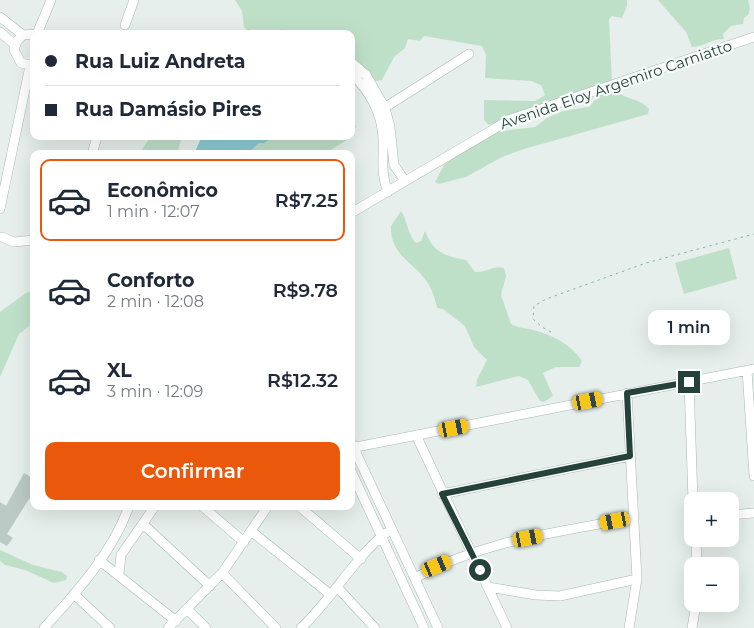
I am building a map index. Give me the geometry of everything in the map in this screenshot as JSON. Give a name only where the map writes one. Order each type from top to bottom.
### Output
[{"type":"street","points":[[39,30],[51,0]]},
{"type":"street","points":[[125,25],[134,0]]},
{"type":"street","points":[[0,17],[23,35],[30,34]]},
{"type":"street","points":[[0,32],[15,45],[18,59],[30,65]]},
{"type":"street","points":[[15,45],[23,35]]},
{"type":"street","name":"Avenida Eloy Argemiro Carniatto","points":[[355,210],[511,119],[754,37]]},
{"type":"street","points":[[376,113],[469,54]]},
{"type":"street","points":[[355,65],[366,75],[385,108],[390,127],[394,165],[405,181]]},
{"type":"street","points":[[0,209],[30,75]]},
{"type":"street","points":[[355,77],[363,85],[373,101],[383,138],[381,171],[388,192]]},
{"type":"street","points":[[1,236],[14,242],[30,240]]},
{"type":"street","points":[[355,445],[751,369],[754,476]]},
{"type":"street","points":[[689,382],[693,492]]},
{"type":"street","points":[[627,393],[632,518],[637,580],[629,628]]},
{"type":"street","points":[[416,435],[442,494],[507,628]]},
{"type":"street","points":[[355,452],[437,628]]},
{"type":"street","points":[[442,494],[630,456]]},
{"type":"street","points":[[355,485],[424,628]]},
{"type":"street","points":[[44,628],[74,595],[99,560],[117,534],[127,510]]},
{"type":"street","points":[[119,574],[121,555],[144,525],[153,510]]},
{"type":"street","points":[[207,510],[244,542]]},
{"type":"street","points":[[168,628],[188,610],[222,573],[265,510]]},
{"type":"street","points":[[305,510],[360,559]]},
{"type":"street","points":[[739,514],[754,513]]},
{"type":"street","points":[[415,578],[471,552],[494,544],[632,518]]},
{"type":"street","points":[[144,525],[210,586]]},
{"type":"street","points":[[302,628],[373,543],[392,528]]},
{"type":"street","points":[[251,531],[334,592],[375,628]]},
{"type":"street","points":[[99,560],[176,621]]},
{"type":"street","points":[[222,573],[276,628]]},
{"type":"street","points":[[488,588],[536,595],[560,596],[637,580]]},
{"type":"street","points":[[74,595],[110,628]]},
{"type":"street","points":[[188,610],[206,628]]},
{"type":"street","points":[[692,628],[695,612]]},
{"type":"path","points":[[551,332],[533,319],[534,306],[546,299],[646,263],[754,234]]},
{"type":"green space","points":[[235,0],[627,0],[627,6],[622,18],[612,16],[609,19],[612,84],[619,93],[645,105],[649,109],[648,114],[524,149],[502,157],[466,177],[439,184],[435,182],[444,165],[473,144],[502,131],[535,127],[547,118],[563,111],[589,107],[600,94],[489,125],[484,120],[484,100],[535,101],[545,95],[541,85],[531,81],[485,78],[486,55],[482,46],[424,36],[420,41],[408,39],[405,48],[394,57],[382,80],[372,82],[355,71],[355,30],[247,30],[244,27],[242,11]]},
{"type":"green space","points":[[658,0],[748,0],[750,9],[748,15],[744,18],[743,24],[731,26],[723,34],[724,39],[692,47],[686,32]]},
{"type":"green space","points":[[148,140],[181,140],[178,150],[142,150]]},
{"type":"green space","points":[[265,140],[347,140],[331,150],[243,150]]},
{"type":"green space","points":[[401,211],[411,236],[416,243],[421,241],[425,231],[432,244],[440,252],[451,257],[466,260],[475,272],[500,267],[504,268],[506,276],[501,295],[511,324],[554,338],[567,345],[578,355],[582,361],[579,367],[556,367],[543,373],[553,396],[544,402],[540,401],[528,380],[519,376],[476,387],[477,380],[487,360],[474,347],[465,326],[443,309],[437,308],[427,282],[398,251],[394,244],[391,226]]},
{"type":"green space","points":[[729,248],[737,279],[684,294],[675,263]]},
{"type":"green space","points":[[30,292],[30,325],[19,334],[0,377],[0,312]]},
{"type":"green space","points":[[0,550],[33,565],[62,572],[67,576],[66,580],[54,583],[25,570],[5,565],[0,561]]},
{"type":"water","points":[[200,140],[268,140],[264,143],[259,143],[251,150],[196,150]]},
{"type":"building","points":[[24,473],[30,477],[30,497],[7,534],[13,538],[7,546],[0,542],[0,502],[6,506]]},
{"type":"route","points":[[480,570],[442,494],[630,456],[627,393],[689,382]]}]
